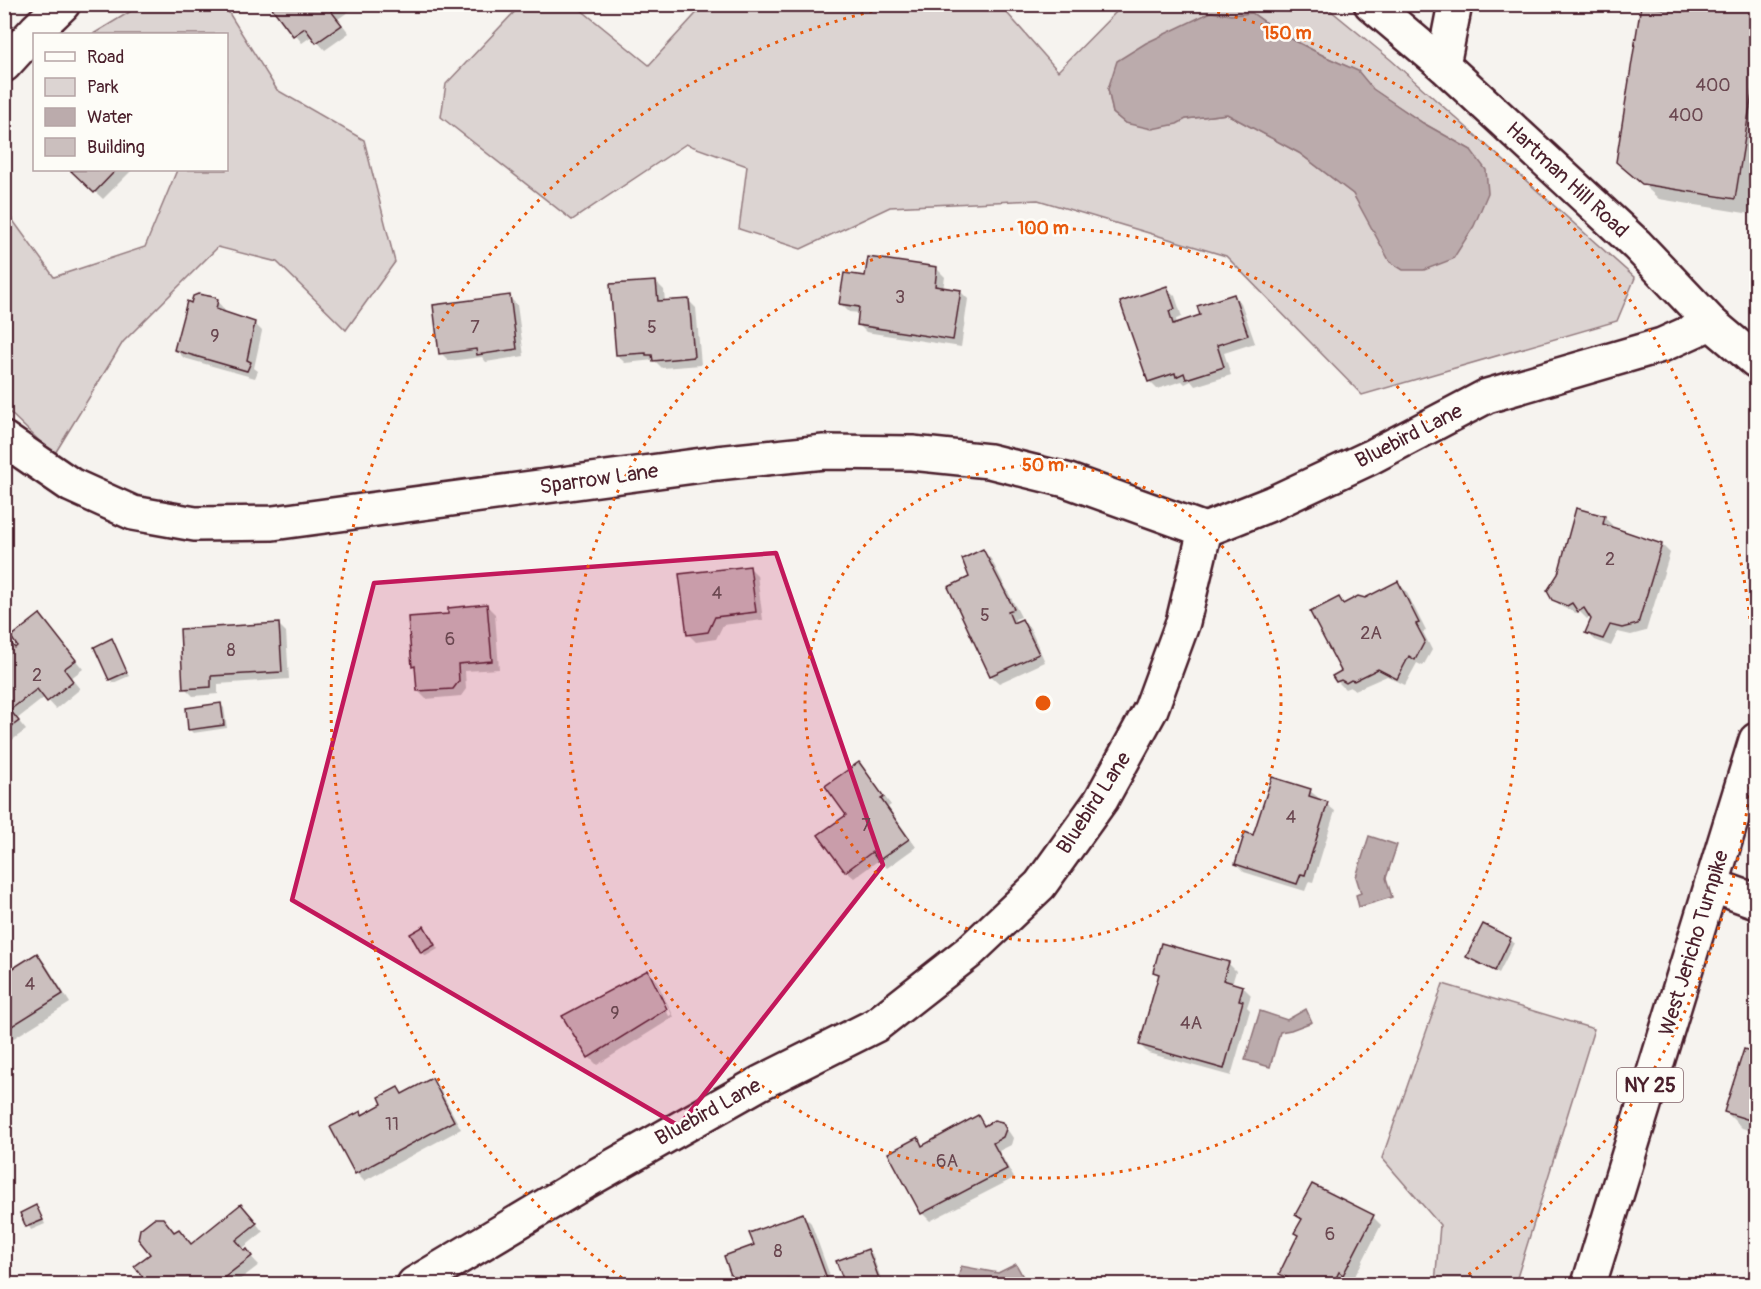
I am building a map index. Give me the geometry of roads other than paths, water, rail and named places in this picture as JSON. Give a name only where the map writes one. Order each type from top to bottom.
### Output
[{"type":"street","points":[[33,33],[63,4]]},
{"type":"street","name":"Hartman Hill Road","points":[[1371,4],[1443,65],[1637,245],[1711,323],[1756,361]]},
{"type":"street","points":[[1443,65],[1455,4]]},
{"type":"street","points":[[4,65],[33,33]]},
{"type":"street","name":"Bluebird Lane","points":[[414,1284],[575,1188],[760,1083],[876,1025],[969,952],[993,930],[1040,885],[1101,800],[1151,709],[1183,622],[1205,530],[1273,503],[1360,462],[1487,396],[1662,345],[1711,323]]},
{"type":"street","name":"Sparrow Lane","points":[[4,439],[71,484],[134,513],[195,524],[273,523],[693,466],[824,452],[901,453],[989,461],[1066,480],[1205,530]]},
{"type":"street","name":"West Jericho Turnpike","points":[[1589,1284],[1756,740]]},
{"type":"street","points":[[1711,885],[1756,901]]},
{"type":"water","points":[[1211,12],[1231,15],[1252,13],[1280,33],[1358,71],[1373,89],[1423,123],[1471,150],[1486,170],[1488,193],[1474,226],[1453,259],[1424,270],[1403,270],[1390,262],[1353,194],[1299,153],[1227,114],[1186,119],[1177,124],[1152,129],[1125,123],[1113,113],[1108,89],[1117,61],[1146,43]]},
{"type":"water","points":[[1369,836],[1397,845],[1386,878],[1392,897],[1359,907],[1356,895],[1361,893],[1356,877]]},
{"type":"water","points":[[1306,1009],[1312,1022],[1280,1032],[1270,1067],[1245,1060],[1260,1011],[1287,1020]]},
{"type":"water","points":[[1016,1264],[1027,1284],[957,1284],[961,1266],[998,1273]]}]
